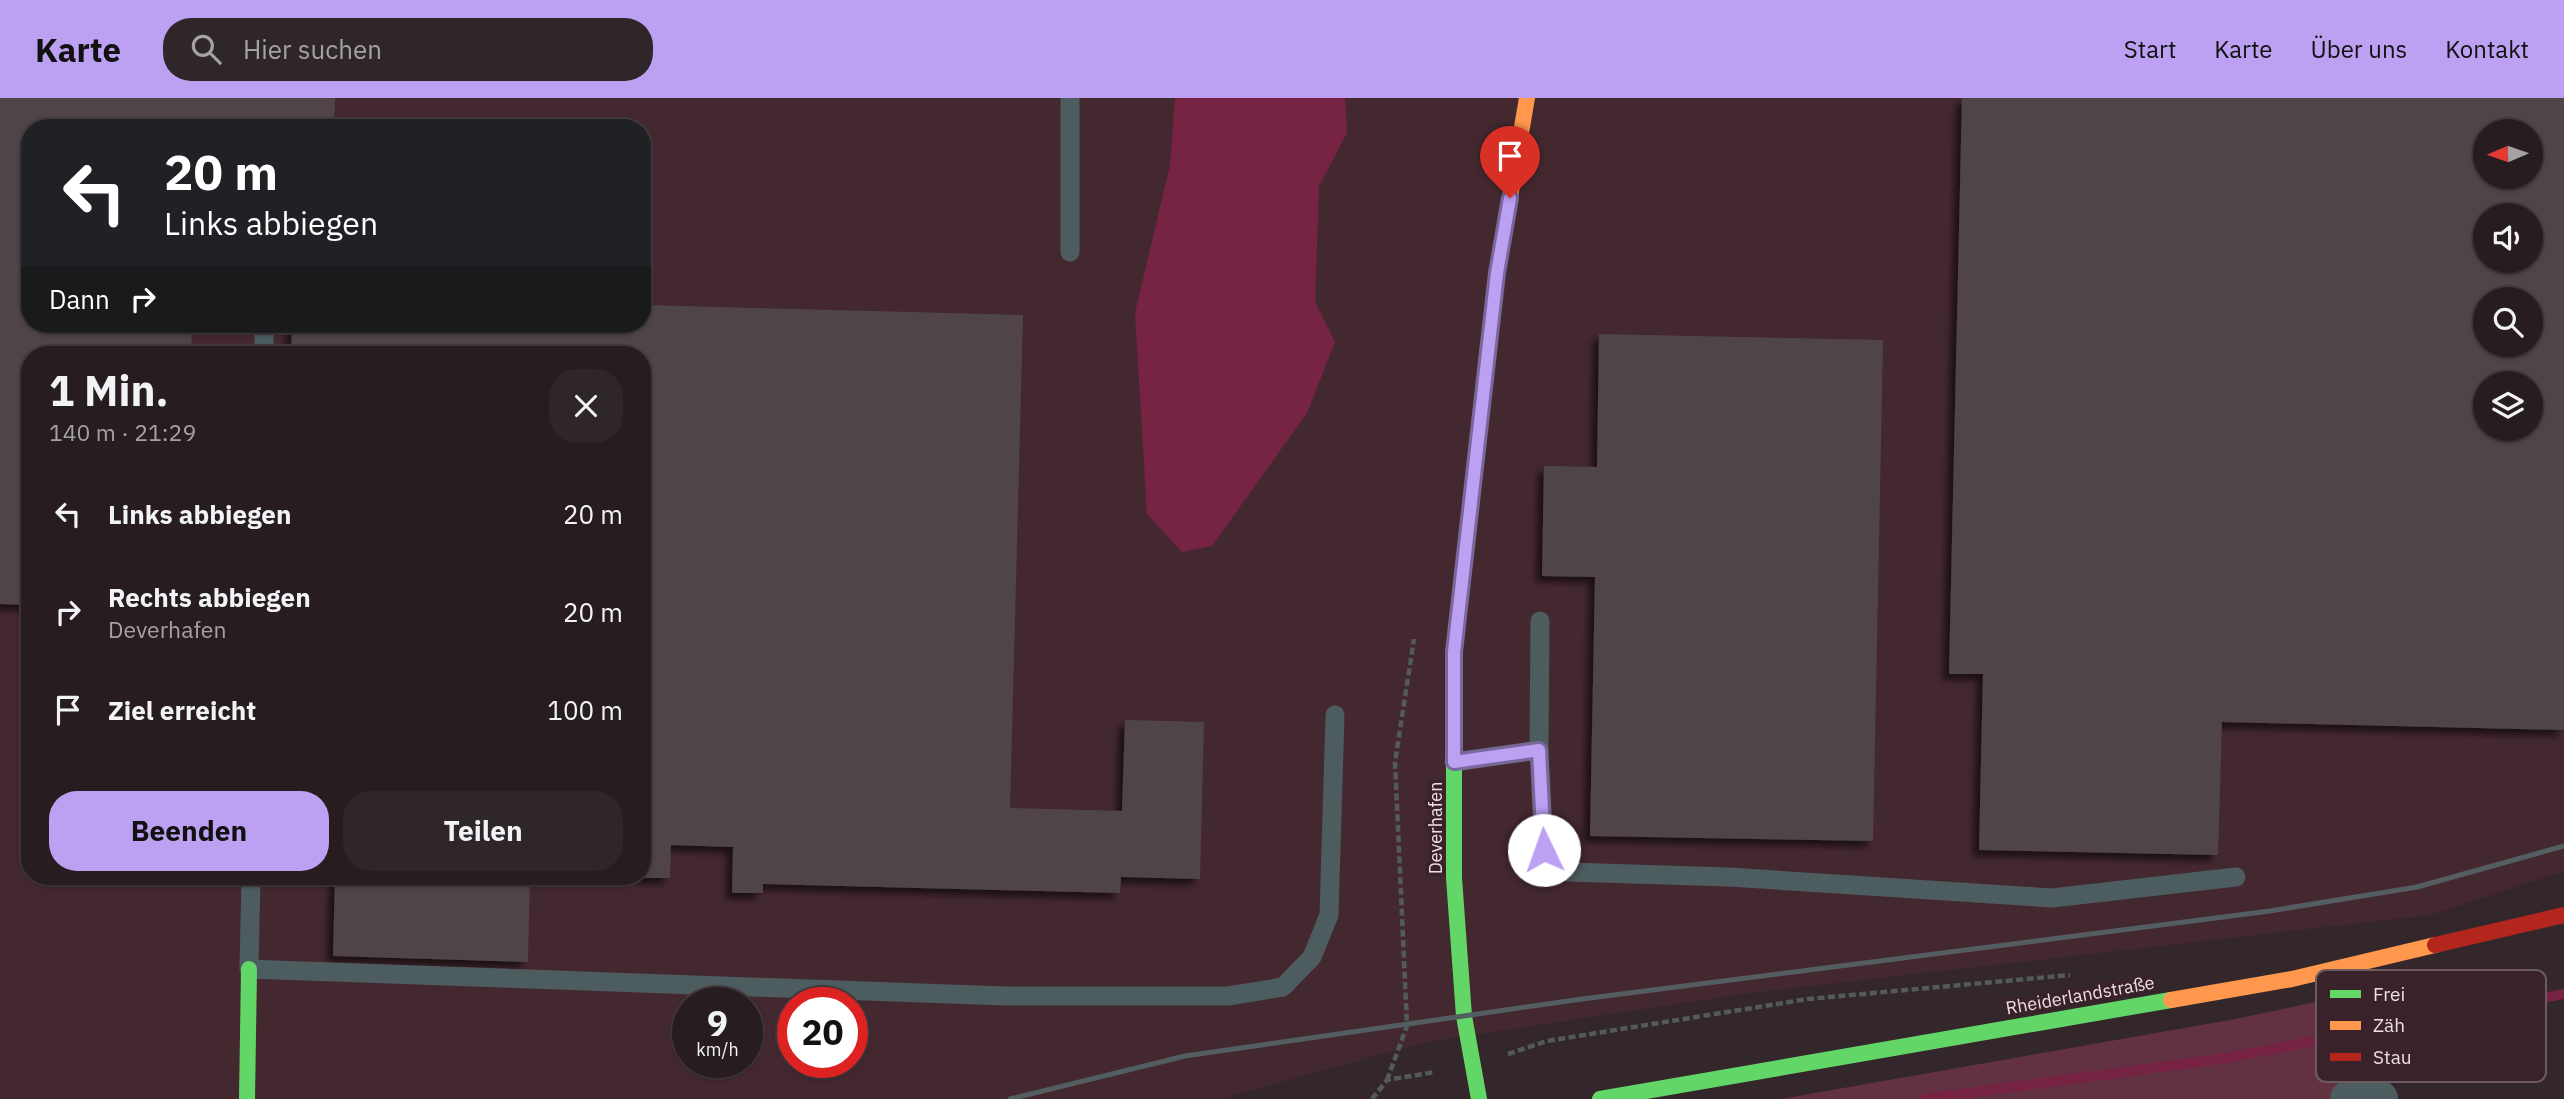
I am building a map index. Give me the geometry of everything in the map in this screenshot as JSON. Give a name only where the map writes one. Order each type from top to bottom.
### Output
[{"type":"street","name":"Deverhafen","points":[[1479,1099],[1464,1016],[1455,891],[1454,652],[1497,273],[1527,98]]},
{"type":"street","name":"Rheiderlandstraße","points":[[2330,970],[2564,915]]},
{"type":"street","points":[[247,1099],[249,969]]},
{"type":"street","name":"Rheiderlandstraße","points":[[1600,1099],[2316,973]]},
{"type":"lane","points":[[1070,98],[1070,252]]},
{"type":"lane","points":[[1540,621],[1539,750],[1544,850],[1551,864],[1568,872],[1729,877],[2052,898],[2236,877]]},
{"type":"lane","points":[[251,885],[249,969],[1005,996],[1228,996],[1283,987],[1312,957],[1329,915],[1335,715]]},
{"type":"lane","points":[[1454,762],[1539,750]]},
{"type":"path","points":[[1372,1099],[1387,1080],[1474,1065],[1547,1041],[1808,999],[2077,975]]},
{"type":"shaded area","points":[[0,98],[2564,98],[2564,871],[2431,915],[1750,993],[1426,1042],[1219,1099],[0,1099]]},
{"type":"shaded area","points":[[1175,98],[1345,98],[1347,133],[1319,186],[1315,302],[1335,342],[1307,413],[1212,546],[1182,552],[1147,514],[1135,313],[1170,165]]},
{"type":"shaded area","points":[[2316,1002],[2316,1082],[2353,1082],[2332,1099],[1781,1099],[2230,1020]]},
{"type":"building","points":[[0,98],[335,98],[334,119],[21,119],[21,333],[192,333],[191,346],[21,346],[21,605],[0,604]]},
{"type":"building","points":[[1962,98],[2564,98],[2564,730],[2222,722],[2218,855],[1979,850],[1983,674],[1949,674]]},
{"type":"building","points":[[651,305],[1023,315],[1010,808],[1122,811],[1125,720],[1204,722],[1200,879],[1121,877],[1120,893],[763,884],[763,893],[732,893],[733,847],[671,845],[670,878],[651,878],[651,346],[291,346],[292,333],[651,333]]},
{"type":"building","points":[[1599,334],[1883,340],[1873,841],[1590,836],[1595,577],[1542,576],[1544,466],[1597,467]]},
{"type":"building","points":[[335,885],[530,885],[528,962],[333,956]]},
{"type":"waterway","points":[[2546,997],[2564,994]]},
{"type":"waterway","points":[[1924,1099],[2220,1059],[2316,1041]]},
{"type":"railway","points":[[1010,1099],[1185,1056],[1582,999],[2270,911],[2417,887],[2564,846]]},
{"type":"traffic: fast","points":[[1479,1099],[1464,1016],[1454,878],[1454,652],[1488,348]]},
{"type":"traffic: fast","points":[[247,1099],[249,969]]},
{"type":"traffic: fast","points":[[1600,1099],[2171,1000]]},
{"type":"traffic: slow","points":[[1488,348],[1497,273],[1527,98]]},
{"type":"traffic: slow","points":[[2330,970],[2435,945]]},
{"type":"traffic: slow","points":[[2171,1000],[2316,973]]},
{"type":"traffic: jam","points":[[2435,945],[2564,915]]},
{"type":"route","points":[[1510,198],[1497,273],[1454,652],[1454,762],[1539,750],[1544,850]]}]
